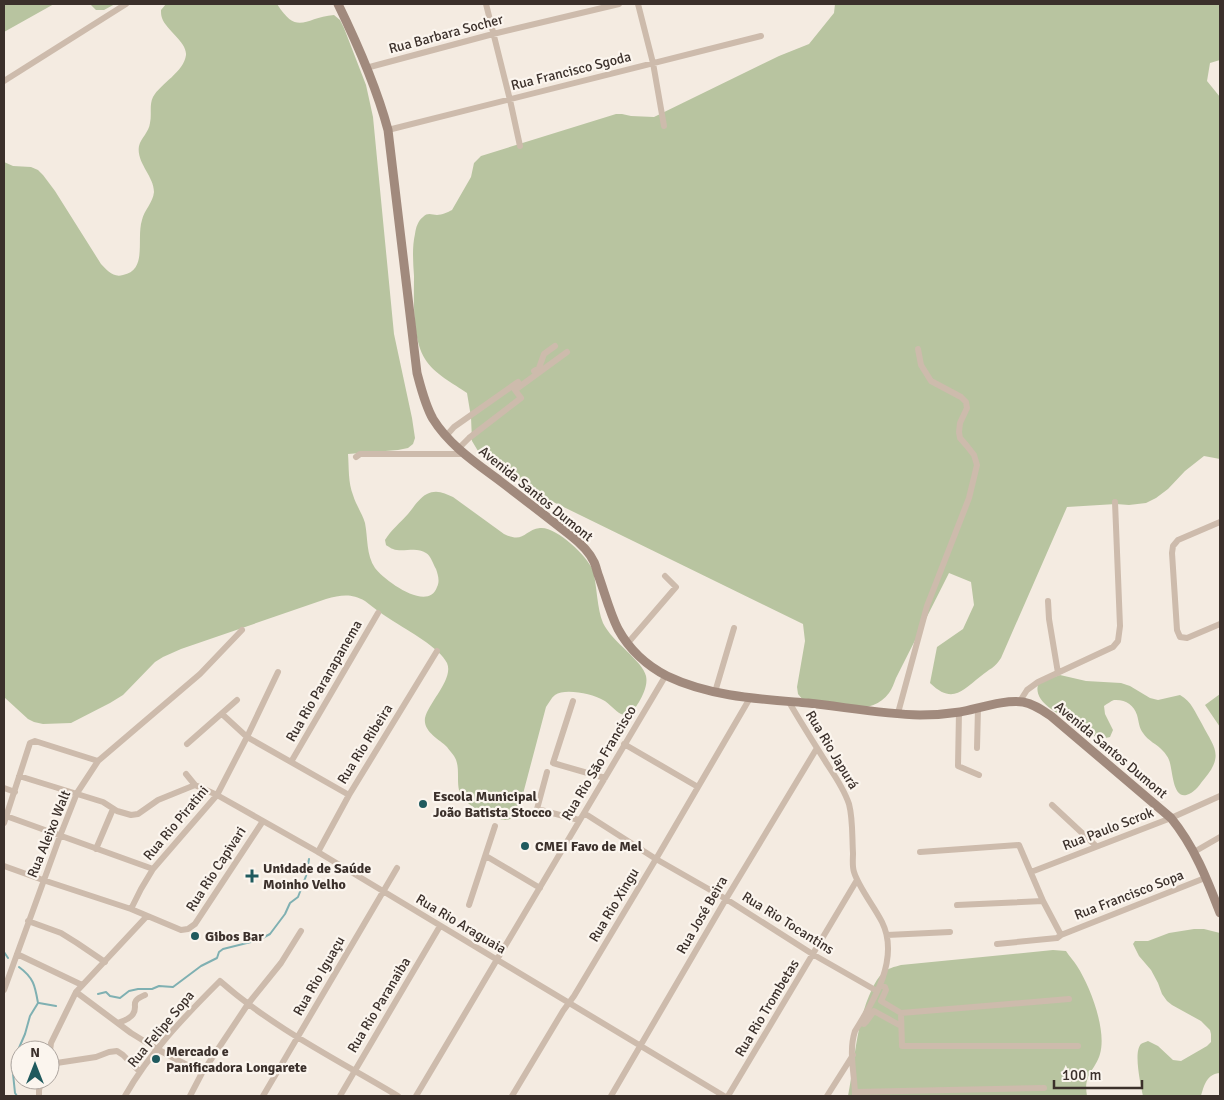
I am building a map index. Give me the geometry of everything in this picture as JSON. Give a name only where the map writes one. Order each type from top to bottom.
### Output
[{"type":"street","points":[[4,81],[126,4]]},
{"type":"street","name":"Avenida Santos Dumont","points":[[341,4],[383,112],[388,130],[417,373],[433,418],[446,436],[462,451],[552,520],[586,549],[594,561],[613,617],[627,644],[643,660],[666,675],[696,687],[750,698],[921,715],[959,712],[1020,701],[1029,703],[1051,716],[1171,818],[1194,852],[1220,913]]},
{"type":"street","points":[[486,4],[520,146]]},
{"type":"street","name":"Rua Barbara Socher","points":[[366,68],[493,34],[619,4]]},
{"type":"street","points":[[638,4],[653,63],[664,126]]},
{"type":"street","name":"Rua Francisco Sgoda","points":[[388,130],[761,36]]},
{"type":"street","points":[[446,436],[454,427],[539,368],[544,354],[555,346]]},
{"type":"street","points":[[898,714],[927,606],[969,498],[977,465],[974,455],[960,438],[958,432],[967,408],[966,402],[961,397],[931,381],[921,365],[918,349]]},
{"type":"street","points":[[356,457],[360,454],[462,451],[469,438],[522,398],[515,390],[567,352]]},
{"type":"street","points":[[1020,701],[1027,690],[1038,682],[1113,647],[1118,641],[1120,626],[1115,502]]},
{"type":"street","points":[[1220,522],[1178,540],[1173,546],[1172,553],[1177,630],[1180,637],[1187,638],[1220,624]]},
{"type":"street","points":[[627,644],[676,586],[665,576]]},
{"type":"street","points":[[1048,601],[1058,673]]},
{"type":"street","name":"Rua Rio Paranapanema","points":[[291,762],[378,613]]},
{"type":"street","points":[[715,692],[734,628]]},
{"type":"street","name":"Rua Aleixo Walt","points":[[4,990],[77,793],[98,761],[200,674],[242,630]]},
{"type":"street","name":"Rua Rio Ribeira","points":[[318,852],[349,795],[438,651]]},
{"type":"street","name":"Rua Rio Piratini","points":[[131,909],[153,869],[217,795],[278,672]]},
{"type":"street","name":"Rua Rio São Francisco","points":[[416,1096],[666,675]]},
{"type":"street","name":"Rua Rio Xingu","points":[[512,1096],[656,859],[750,698]]},
{"type":"street","points":[[187,744],[237,700]]},
{"type":"street","points":[[574,701],[553,763],[605,778]]},
{"type":"street","name":"Rua Rio Japurá","points":[[789,702],[843,788],[851,816],[853,871],[882,922],[887,935],[888,960],[878,988],[853,1037],[855,1094]]},
{"type":"street","points":[[978,708],[978,748]]},
{"type":"street","points":[[959,712],[958,766],[979,775]]},
{"type":"street","points":[[222,714],[246,737],[349,795]]},
{"type":"street","points":[[98,761],[35,741],[30,743],[5,820],[60,836],[153,869]]},
{"type":"street","points":[[624,744],[698,787]]},
{"type":"street","name":"Rua José Beira","points":[[611,1096],[817,748]]},
{"type":"street","points":[[547,772],[537,809],[579,820]]},
{"type":"street","name":"Rua Rio Araguaia","points":[[186,774],[195,785],[217,795],[318,852],[724,1096]]},
{"type":"street","points":[[19,776],[103,802],[113,809],[131,815],[138,814],[158,800],[195,785]]},
{"type":"street","points":[[4,788],[15,792]]},
{"type":"street","name":"Rua Paulo Scrok","points":[[1031,872],[1171,818],[1220,796]]},
{"type":"street","points":[[1052,804],[1096,846]]},
{"type":"street","points":[[96,849],[113,809]]},
{"type":"street","name":"Rua Rio Tocantins","points":[[584,814],[656,859],[726,899],[814,955],[878,988]]},
{"type":"street","name":"Rua Rio Capivari","points":[[147,916],[181,930],[188,929],[195,924],[263,821]]},
{"type":"street","points":[[469,905],[495,826]]},
{"type":"street","points":[[1194,852],[1220,837]]},
{"type":"street","points":[[920,852],[1019,845],[1043,901],[1061,935]]},
{"type":"street","points":[[486,856],[540,888]]},
{"type":"street","points":[[4,866],[147,916],[76,992],[52,1040]]},
{"type":"street","name":"Rua Rio Iguaçu","points":[[263,1096],[397,868]]},
{"type":"street","name":"Rua Francisco Sopa","points":[[997,944],[1057,938],[1205,878]]},
{"type":"street","name":"Rua Rio Trombetas","points":[[728,1096],[814,955],[857,880]]},
{"type":"street","points":[[958,905],[1043,901]]},
{"type":"street","points":[[28,921],[60,933],[105,962]]},
{"type":"street","name":"Rua Rio Paranaiba","points":[[340,1096],[440,926]]},
{"type":"street","points":[[190,1096],[202,1073],[248,1004],[281,963],[301,932]]},
{"type":"street","points":[[887,935],[950,932]]},
{"type":"street","points":[[17,954],[82,986]]},
{"type":"street","name":"Rua Felipe Sopa","points":[[125,1096],[157,1049],[191,1010],[220,981],[248,1004]]},
{"type":"street","points":[[860,1023],[864,1024],[866,1022],[881,1001],[886,990],[885,987],[878,988]]},
{"type":"street","points":[[76,992],[157,1049],[202,1073]]},
{"type":"street","points":[[118,1023],[132,1015],[135,1001],[145,995]]},
{"type":"street","points":[[881,1001],[901,1012],[1068,999]]},
{"type":"street","points":[[248,1004],[298,1037],[398,1096]]},
{"type":"street","points":[[874,1011],[901,1026]]},
{"type":"street","points":[[901,1012],[902,1046],[1078,1046]]},
{"type":"street","points":[[60,1062],[116,1052],[123,1055],[140,1072]]},
{"type":"street","points":[[827,1096],[853,1055]]},
{"type":"street","points":[[855,1094],[1044,1088]]},
{"type":"green space","points":[[4,4],[54,4],[4,32]]},
{"type":"green space","points":[[90,4],[115,4],[104,10],[96,10]]},
{"type":"green space","points":[[166,4],[277,4],[284,14],[297,23],[334,15],[340,20],[344,28],[366,85],[373,117],[394,334],[415,438],[413,444],[408,448],[348,454],[351,490],[365,523],[369,552],[375,568],[387,580],[406,592],[425,597],[432,594],[438,585],[438,578],[436,569],[429,556],[418,550],[392,549],[386,545],[385,540],[419,500],[434,492],[440,492],[453,497],[504,534],[511,537],[520,537],[535,529],[547,529],[570,543],[590,564],[593,570],[599,611],[603,623],[613,637],[644,670],[646,686],[644,693],[634,709],[624,715],[603,700],[586,694],[565,692],[552,698],[546,707],[519,809],[510,819],[504,820],[475,808],[462,797],[458,787],[458,766],[454,756],[426,727],[425,718],[427,712],[447,676],[447,663],[443,657],[423,640],[365,601],[355,597],[341,596],[326,599],[181,649],[155,662],[123,695],[71,723],[43,724],[34,722],[28,719],[4,697],[4,162],[13,166],[31,167],[38,170],[55,191],[101,264],[110,273],[119,276],[131,272],[136,267],[140,253],[140,228],[142,220],[154,192],[151,180],[140,158],[139,146],[151,120],[153,97],[181,67],[186,55],[183,45],[162,18],[161,10]]},
{"type":"green space","points":[[835,4],[1220,4],[1220,60],[1210,63],[1207,81],[1220,97],[1220,459],[1204,456],[1185,471],[1168,489],[1146,503],[1067,507],[1001,658],[968,687],[951,694],[944,693],[930,683],[937,647],[963,629],[974,605],[971,582],[949,573],[890,691],[881,701],[871,706],[860,708],[837,707],[803,700],[798,694],[797,687],[805,641],[803,624],[537,494],[523,484],[497,459],[478,451],[472,441],[467,393],[438,374],[425,359],[418,341],[414,308],[413,249],[418,224],[427,215],[439,215],[452,210],[471,177],[474,163],[481,156],[616,114],[654,117],[779,56],[809,44],[834,13]]},
{"type":"green space","points":[[1060,675],[1086,681],[1121,683],[1150,698],[1158,700],[1180,695],[1193,708],[1213,745],[1216,757],[1211,770],[1194,791],[1183,795],[1179,793],[1174,783],[1168,758],[1143,733],[1136,711],[1128,703],[1114,700],[1104,706],[1105,714],[1113,730],[1110,737],[1104,738],[1093,736],[1046,705],[1038,694],[1039,682]]},
{"type":"green space","points":[[1220,694],[1220,727],[1205,705]]},
{"type":"green space","points":[[1204,929],[1220,933],[1220,1073],[1209,1078],[1201,1096],[1143,1096],[1138,1061],[1141,1044],[1148,1041],[1158,1046],[1173,1060],[1181,1061],[1207,1046],[1211,1042],[1211,1034],[1210,1030],[1201,1021],[1167,1001],[1151,970],[1139,956],[1133,944],[1135,941],[1148,941],[1169,933]]},
{"type":"green space","points":[[1053,950],[1066,951],[1076,964],[1096,1008],[1102,1044],[1098,1060],[1088,1078],[1087,1096],[848,1096],[862,1015],[873,987],[885,971],[901,965]]},
{"type":"waterway","points":[[98,994],[106,992],[110,996],[120,998],[129,991],[138,989],[152,989],[159,986],[173,987],[201,966],[217,958],[219,952],[223,949],[259,940],[270,934],[285,914],[290,903],[298,897],[306,876],[309,859]]},
{"type":"waterway","points":[[4,952],[8,958]]},
{"type":"waterway","points":[[17,1096],[15,1093],[12,1064],[25,1034],[30,1016],[38,1003],[33,983],[28,975],[19,967]]},
{"type":"waterway","points":[[39,1003],[56,1006]]},
{"type":"place","name":"Escola Municipal João Batista Stocco","points":[[423,804]]},
{"type":"place","name":"CMEI Favo de Mel","points":[[525,846]]},
{"type":"place","name":"Unidade de Saúde Moinho Velho","points":[[252,876]]},
{"type":"place","name":"Gibos Bar","points":[[195,936]]},
{"type":"place","name":"Mercado e Panificadora Longarete","points":[[156,1059]]}]
